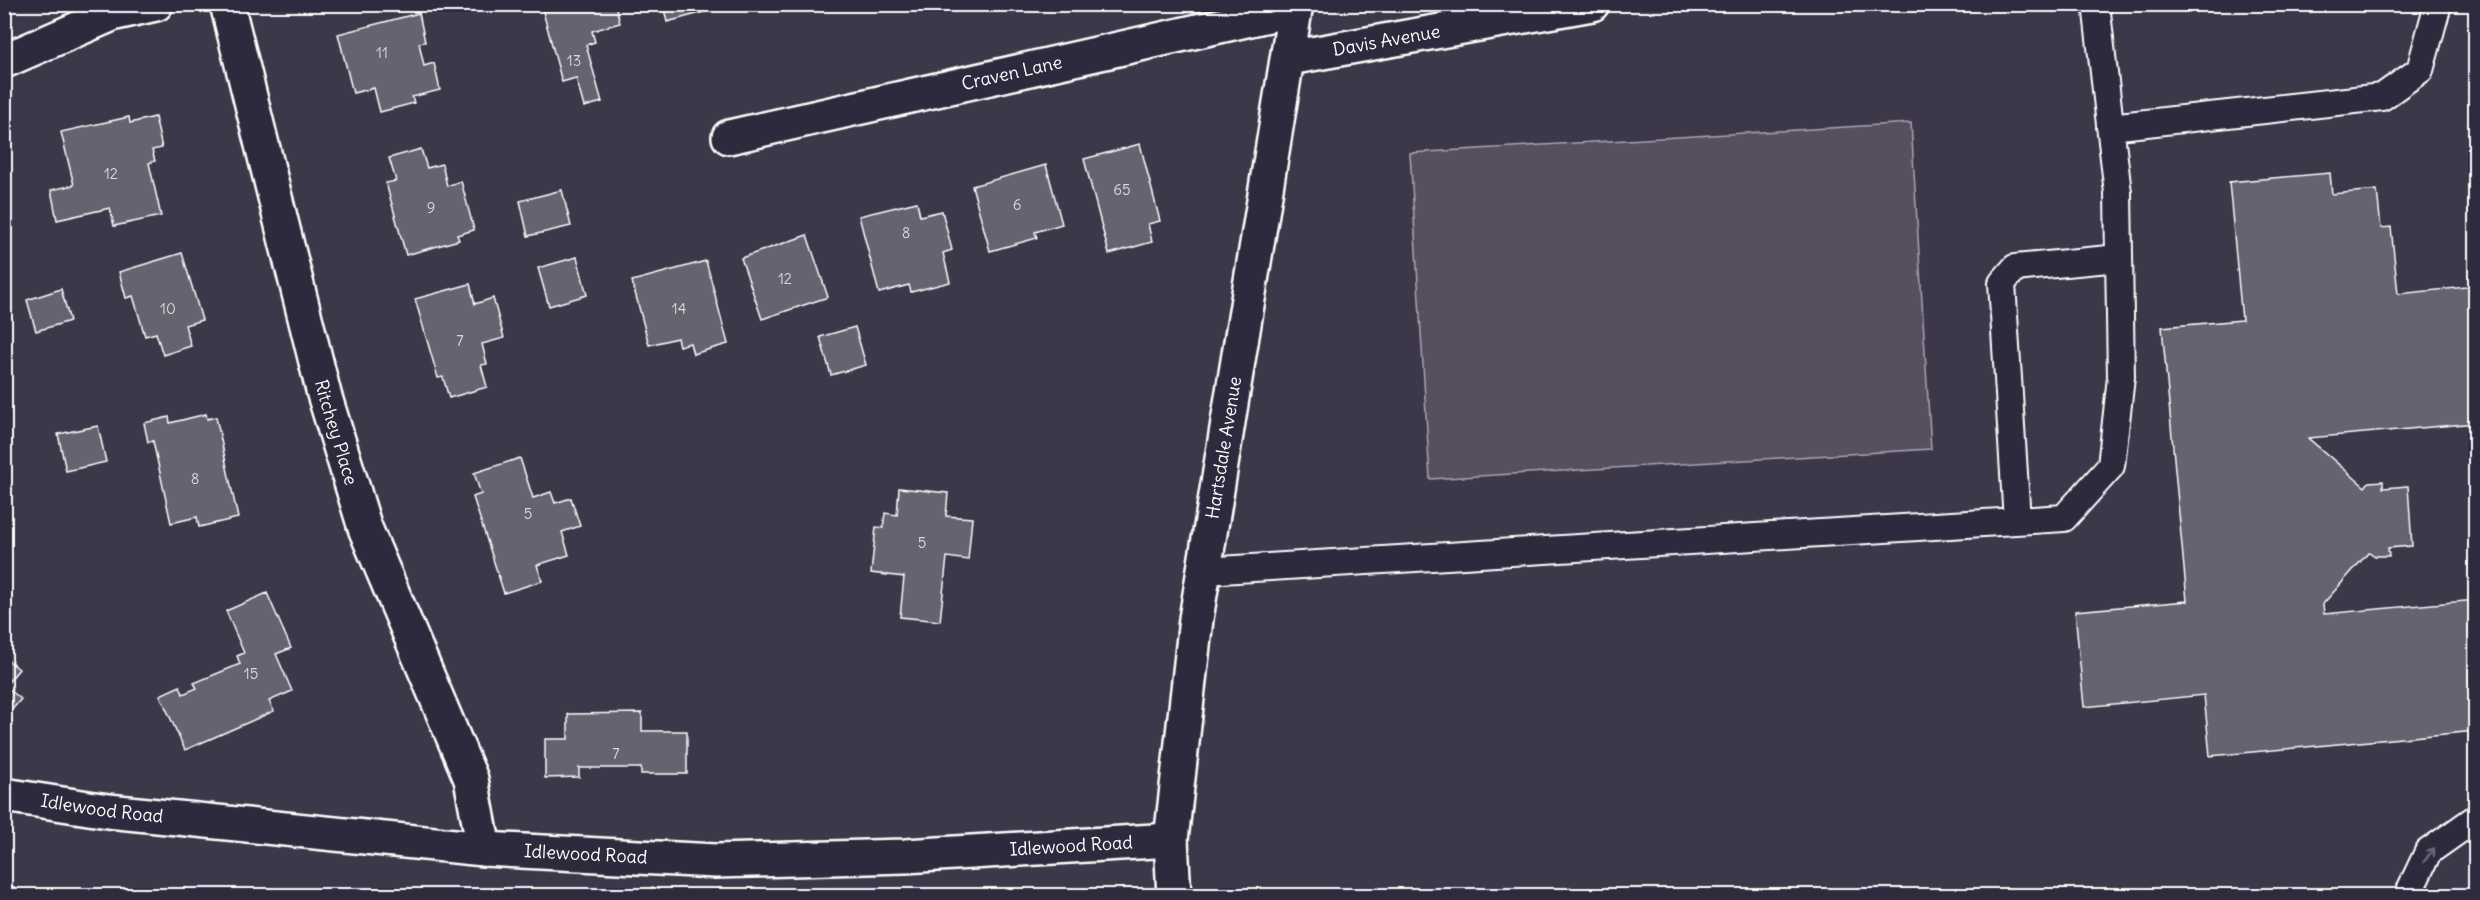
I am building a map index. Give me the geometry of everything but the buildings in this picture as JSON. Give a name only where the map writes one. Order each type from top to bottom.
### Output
[{"type":"street","points":[[4,61],[112,14],[156,4]]},
{"type":"street","name":"Ritchey Place","points":[[227,4],[324,394],[365,528],[471,779],[484,849]]},
{"type":"street","name":"Davis Avenue","points":[[1289,58],[1592,4]]},
{"type":"street","name":"Hartsdale Avenue","points":[[1174,896],[1171,840],[1196,619],[1296,7]]},
{"type":"street","name":"Craven Lane","points":[[729,137],[1296,7]]},
{"type":"street","name":"Idlewood Road","points":[[4,795],[108,811],[484,849],[715,861],[906,856],[1171,840]]},
{"type":"lane","points":[[1204,571],[2064,518],[2111,466],[2121,377],[2118,193],[2096,4]]},
{"type":"lane","points":[[2110,127],[2382,97],[2420,70],[2438,4]]},
{"type":"lane","points":[[2017,521],[2002,283],[2015,268],[2119,258]]},
{"type":"lane","points":[[2410,896],[2411,888],[2428,852],[2471,829]]},
{"type":"shaded area","points":[[1911,123],[1931,449],[1430,479],[1410,153]]}]
